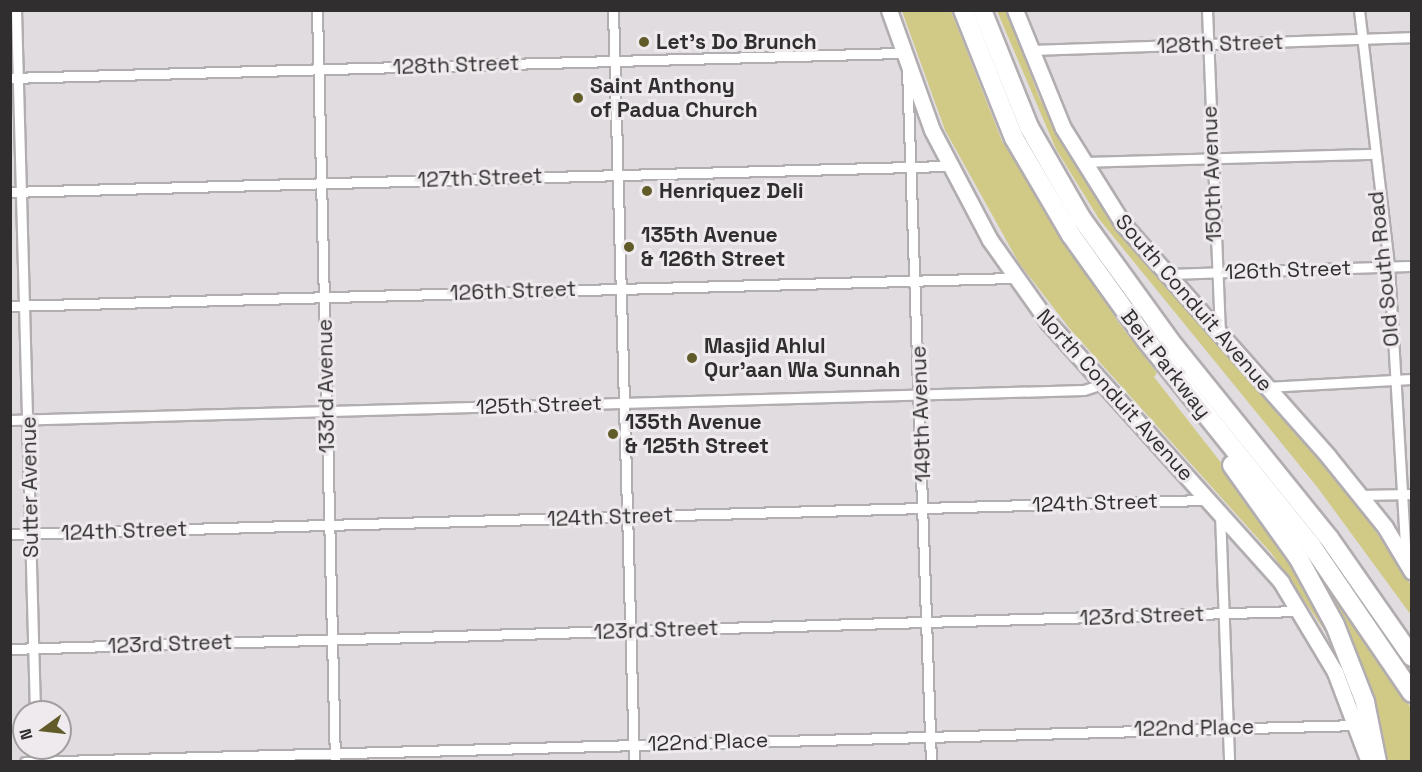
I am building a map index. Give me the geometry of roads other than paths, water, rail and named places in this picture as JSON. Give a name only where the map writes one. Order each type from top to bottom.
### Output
[{"type":"highway","name":"Belt Parkway","points":[[963,10],[1023,155],[1124,311],[1322,560],[1412,693]]},
{"type":"highway","name":"Belt Parkway","points":[[982,10],[1029,127],[1087,226],[1369,594],[1412,657]]},
{"type":"highway","points":[[1124,311],[1183,402],[1316,588],[1358,682],[1377,762]]},
{"type":"highway","points":[[1369,594],[1412,641]]},
{"type":"main road","name":"North Conduit Avenue","points":[[890,10],[905,60],[949,166],[1016,278],[1102,384],[1209,500],[1301,611],[1356,725],[1369,762]]},
{"type":"main road","name":"South Conduit Avenue","points":[[1015,10],[1028,50],[1082,162],[1164,274],[1360,495],[1409,568]]},
{"type":"street","name":"Sutter Avenue","points":[[16,10],[14,78],[21,192],[29,420],[34,700]]},
{"type":"street","name":"133rd Avenue","points":[[317,10],[335,757]]},
{"type":"street","points":[[613,10],[628,631],[634,762]]},
{"type":"street","name":"150th Avenue","points":[[1208,10],[1211,159],[1221,337]]},
{"type":"street","name":"Old South Road","points":[[1359,10],[1371,154],[1389,267],[1395,380],[1407,495],[1409,568]]},
{"type":"street","name":"128th Street","points":[[1028,50],[1412,37]]},
{"type":"street","name":"128th Street","points":[[14,78],[614,60],[905,60]]},
{"type":"street","name":"149th Avenue","points":[[905,60],[917,282],[931,762]]},
{"type":"street","points":[[1082,162],[1371,154]]},
{"type":"street","name":"127th Street","points":[[10,192],[949,166]]},
{"type":"street","name":"126th Street","points":[[1164,274],[1412,266]]},
{"type":"street","name":"126th Street","points":[[10,306],[1016,278]]},
{"type":"street","points":[[1266,387],[1412,379]]},
{"type":"street","name":"125th Street","points":[[10,420],[1084,390],[1102,384]]},
{"type":"street","points":[[1360,495],[1407,495]]},
{"type":"street","name":"124th Street","points":[[10,534],[1209,500]]},
{"type":"street","points":[[1220,513],[1229,762]]},
{"type":"street","name":"123rd Street","points":[[10,649],[1301,611]]},
{"type":"street","name":"122nd Place","points":[[24,762],[335,757],[633,744],[1356,725]]},
{"type":"place","name":"Let's Do Brunch","points":[[644,42]]},
{"type":"place","name":"Saint Anthony of Padua Church","points":[[578,98]]},
{"type":"place","name":"Henriquez Deli","points":[[647,191]]},
{"type":"place","name":"135th Avenue & 126th Street","points":[[629,247]]},
{"type":"place","name":"Masjid Ahlul Qur'aan Wa Sunnah","points":[[692,358]]},
{"type":"place","name":"135th Avenue & 125th Street","points":[[613,434]]}]
